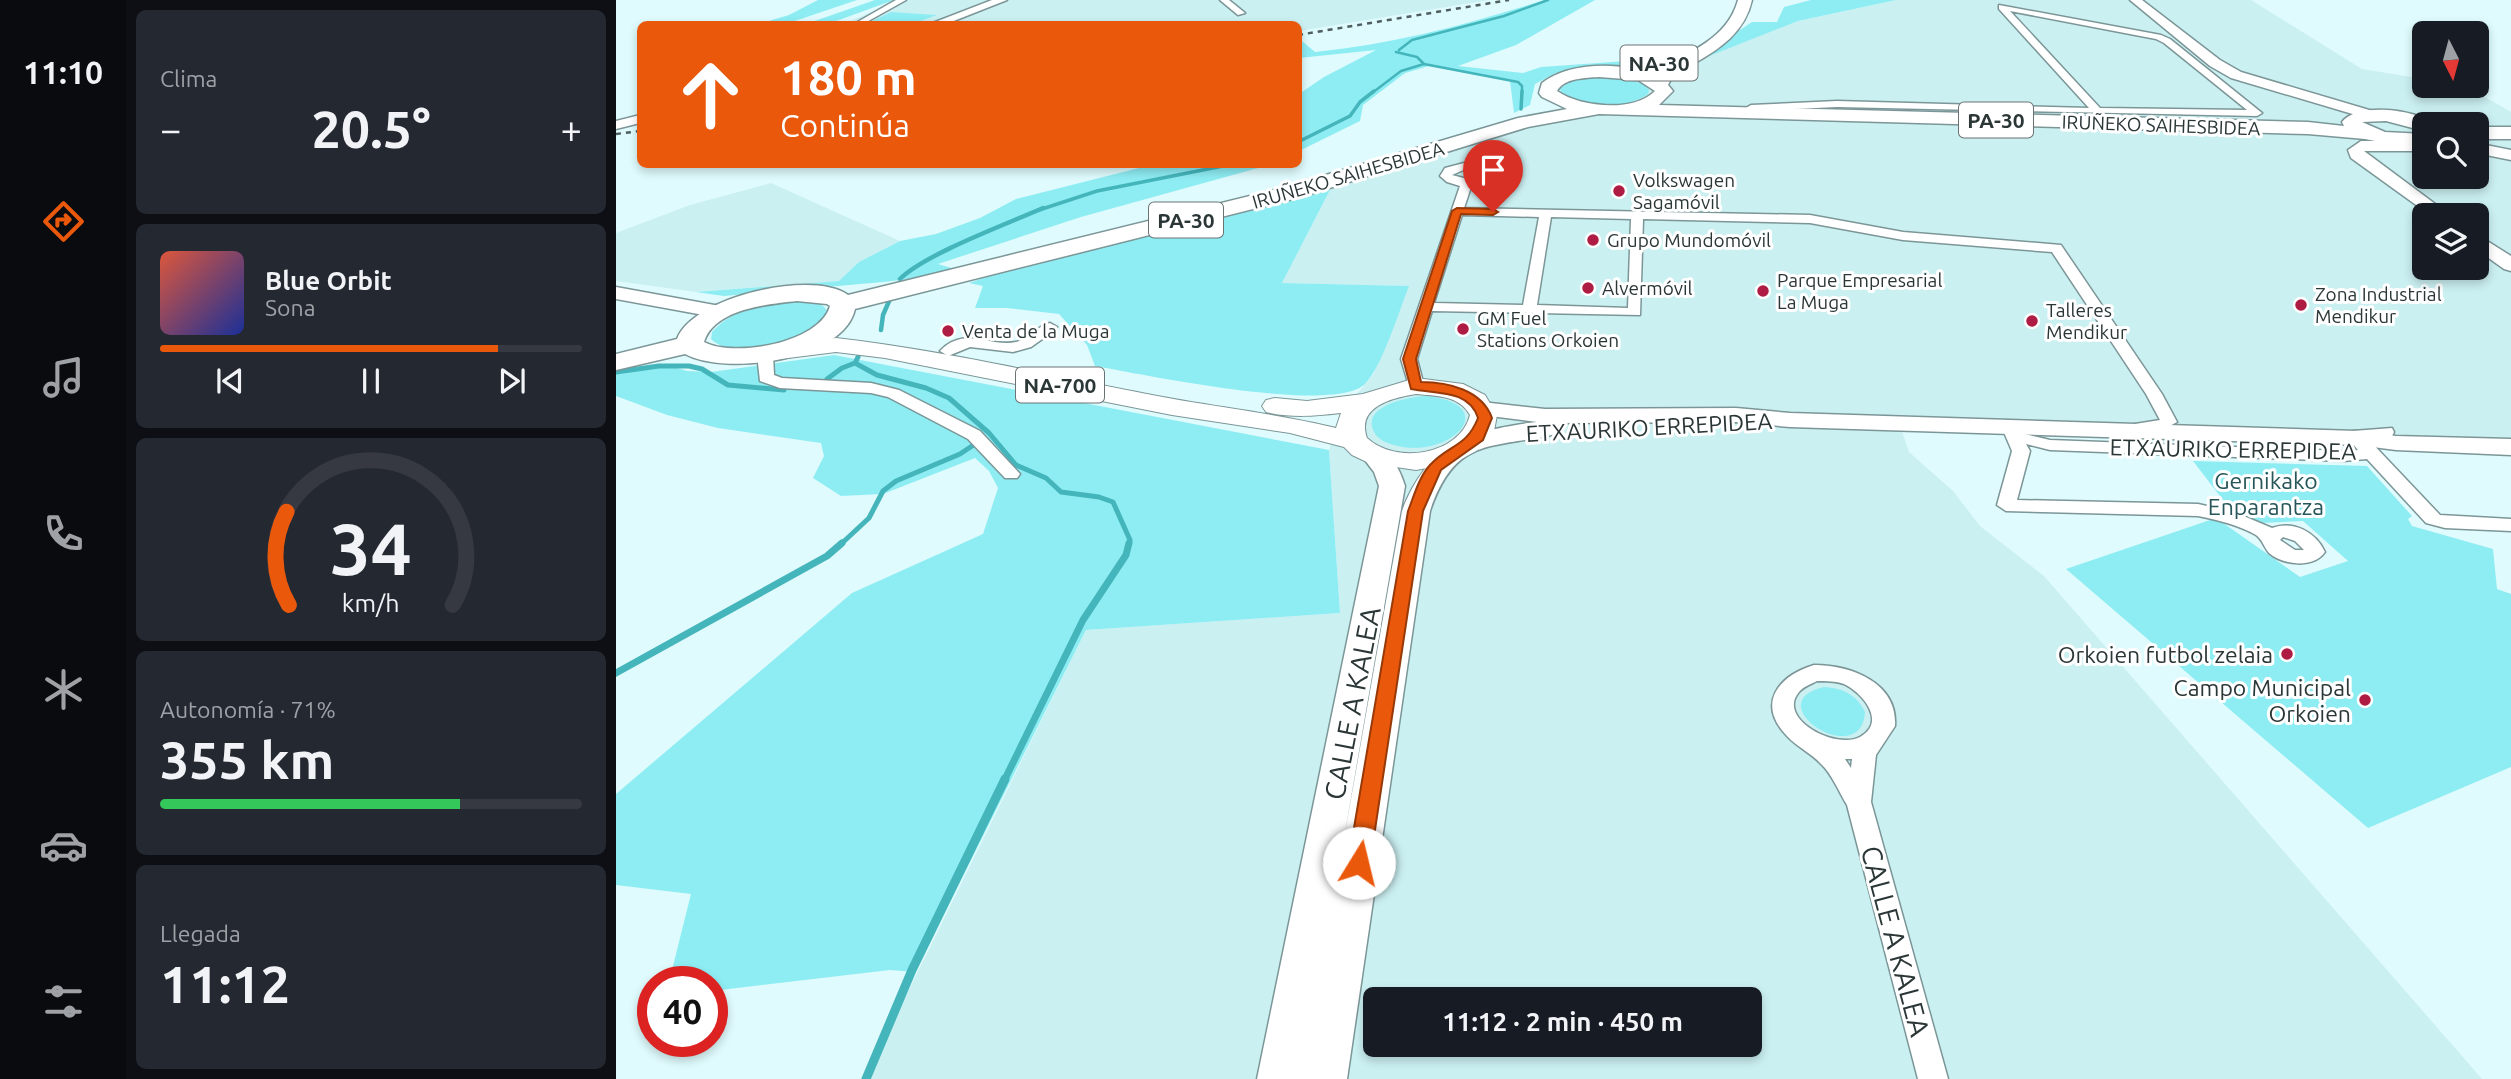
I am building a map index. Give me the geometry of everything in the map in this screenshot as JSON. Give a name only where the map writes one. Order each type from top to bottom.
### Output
[{"type":"highway","name":"NA-30","points":[[1661,95],[1664,73],[1734,28],[1743,12],[1745,0]]},
{"type":"highway","name":"NA-30","points":[[1599,72],[1660,63],[1715,42]]},
{"type":"highway","name":"PA-30","points":[[1599,109],[1573,106],[1550,96],[1548,87],[1553,81],[1565,77],[1599,72],[1636,75],[1661,95]]},
{"type":"highway","name":"IRUÑEKO SAIHESBIDEA","points":[[1661,95],[1704,104],[1751,108],[2297,122],[2364,129]]},
{"type":"highway","name":"IRUÑEKO SAIHESBIDEA","points":[[842,312],[1289,193],[1525,122],[1619,108],[1661,95],[1948,119],[2364,129]]},
{"type":"highway","name":"IRUÑEKO SAIHESBIDEA","points":[[1525,122],[1547,105],[1550,96]]},
{"type":"highway","points":[[2489,127],[2511,128]]},
{"type":"highway","name":"PA-30","points":[[2364,129],[2412,133]]},
{"type":"highway","name":"PA-30","points":[[2364,129],[2398,139],[2412,136]]},
{"type":"highway","points":[[2489,133],[2511,133]]},
{"type":"highway","points":[[616,362],[688,345],[689,337],[696,328],[720,312],[746,302],[797,293],[826,295],[842,312]]},
{"type":"highway","name":"PA-30","points":[[688,345],[697,353],[714,358],[765,354],[812,339],[842,312]]},
{"type":"main road","name":"NA-700","points":[[842,312],[846,328],[857,334],[1240,403],[1307,409],[1367,401],[1390,391],[1416,386],[1450,389],[1465,394],[1482,409]]},
{"type":"main road","name":"NA-700","points":[[765,354],[836,345],[885,351],[1172,407],[1291,425],[1414,461],[1462,449]]},
{"type":"main road","points":[[1364,448],[1349,430],[1350,420],[1367,401]]},
{"type":"main road","points":[[1462,449],[1484,428],[1482,409]]},
{"type":"street","points":[[863,21],[901,0]]},
{"type":"street","points":[[932,21],[986,0]]},
{"type":"street","points":[[944,21],[1002,0]]},
{"type":"street","points":[[1224,0],[1241,13]]},
{"type":"street","points":[[2135,0],[2236,75],[2364,129],[2412,133]]},
{"type":"street","points":[[2002,7],[2158,37],[2167,41],[2257,113],[2097,111],[2002,7]]},
{"type":"street","name":"IRUÑEKO SAIHESBIDEA","points":[[1751,108],[1838,104],[2097,111],[2225,121]]},
{"type":"street","points":[[616,123],[637,118]]},
{"type":"street","points":[[2364,129],[2356,150],[2357,155],[2424,203]]},
{"type":"street","points":[[2489,150],[2511,155]]},
{"type":"street","points":[[1416,386],[1409,359],[1466,184]]},
{"type":"street","points":[[1457,211],[1810,219],[1903,236],[2056,248],[2154,394],[2169,422]]},
{"type":"street","points":[[1529,309],[1546,213]]},
{"type":"street","points":[[1425,307],[1635,312],[1636,215]]},
{"type":"street","points":[[2489,249],[2511,265]]},
{"type":"street","points":[[616,293],[720,312]]},
{"type":"street","points":[[948,351],[970,340],[1012,347],[1023,345],[1050,327]]},
{"type":"street","points":[[765,354],[766,378],[780,383],[871,388],[893,393],[974,435],[1012,474]]},
{"type":"street","name":"ETXAURIKO ERREPIDEA","points":[[1482,409],[1508,414],[1545,415],[1736,415],[2012,431],[2158,428],[2169,422]]},
{"type":"street","name":"ETXAURIKO ERREPIDEA","points":[[1462,449],[1546,428],[1735,424],[1790,420]]},
{"type":"street","name":"ETXAURIKO ERREPIDEA","points":[[2012,431],[2032,421],[2081,420],[2511,435]]},
{"type":"street","name":"ETXAURIKO ERREPIDEA","points":[[2112,430],[2363,444],[2511,447]]},
{"type":"street","points":[[2012,431],[2021,451],[2006,505],[2198,510],[2227,516],[2270,534]]},
{"type":"street","name":"ETXAURIKO ERREPIDEA","points":[[2012,431],[2050,445],[2343,456],[2360,456],[2363,444],[2359,435],[2386,432]]},
{"type":"street","points":[[2363,444],[2433,519],[2445,523],[2511,525]]},
{"type":"street","name":"CALLE A KALEA","points":[[1280,1079],[1392,486],[1387,471],[1364,448]]},
{"type":"street","name":"CALLE A KALEA","points":[[1324,1079],[1416,511],[1429,477],[1436,467],[1462,449]]},
{"type":"street","points":[[1814,673],[1848,677],[1864,685],[1876,696],[1883,709],[1885,722],[1880,734],[1870,744],[1845,750],[1816,745],[1800,736],[1789,724],[1783,711],[1783,698],[1788,686],[1814,673]]},
{"type":"street","name":"CALLE A KALEA","points":[[1859,803],[1861,768],[1870,744]]},
{"type":"street","name":"CALLE A KALEA","points":[[1816,745],[1832,759],[1859,803],[1933,1079]]},
{"type":"shaded area","points":[[899,0],[1489,0],[1302,31],[1302,21],[851,21]]},
{"type":"shaded area","points":[[1896,0],[2251,0],[2362,69],[2412,77],[2412,98],[2487,98],[2511,112],[2511,441],[1899,423],[1909,452],[1953,491],[1980,526],[2044,576],[2482,1079],[865,1079],[1086,630],[1340,613],[1329,450],[1340,414],[1373,375],[1408,286],[1282,283],[1331,188],[1452,151],[1798,21]]},
{"type":"shaded area","points":[[771,183],[900,241],[859,262],[840,281],[696,292],[616,281],[616,233],[690,205]]},
{"type":"green space","points":[[818,0],[857,0],[795,21],[769,21],[789,15]]},
{"type":"green space","points":[[875,0],[894,0],[836,21],[815,21]]},
{"type":"green space","points":[[1544,0],[1595,0],[1516,45],[1458,66],[1523,73],[1541,67],[1627,61],[1628,64],[1556,73],[1535,84],[1530,105],[1514,113],[1510,81],[1429,66],[1405,73],[1363,105],[1360,121],[1302,150],[1302,92],[1324,77],[1376,50],[1302,58],[1302,41],[1315,52],[1374,44],[1488,17]]},
{"type":"green space","points":[[1811,0],[1896,0],[1798,21],[1689,64],[1752,22],[1777,22],[1784,7]]},
{"type":"green space","points":[[891,12],[937,15],[920,21],[872,21]]},
{"type":"green space","points":[[1600,76],[1628,79],[1645,85],[1649,90],[1648,94],[1628,103],[1604,106],[1580,102],[1561,93],[1560,88],[1574,80]]},
{"type":"green space","points":[[1139,168],[1258,168],[1081,217],[938,264],[955,269],[919,278],[724,296],[696,292],[839,281],[859,262],[900,241],[936,234],[980,218],[1016,199]]},
{"type":"green space","points":[[1331,188],[1282,283],[1409,286],[1378,365],[1365,384],[1346,392],[1316,395],[1236,390],[1095,366],[1087,345],[1059,314],[1007,308],[975,308],[983,286],[969,283],[986,277]]},
{"type":"green space","points":[[785,300],[815,302],[828,312],[808,332],[773,345],[737,349],[722,346],[711,339],[712,332],[737,314]]},
{"type":"green space","points":[[834,355],[1329,450],[1340,613],[1086,630],[915,972],[890,970],[728,989],[728,966],[673,966],[691,894],[616,885],[616,794],[852,593],[983,534],[998,488],[989,471],[975,458],[883,494],[841,496],[813,478],[824,456],[821,443],[718,428],[667,415],[616,396],[616,370],[664,364],[687,371],[711,372]]},
{"type":"green space","points":[[1425,396],[1449,401],[1462,409],[1465,419],[1460,430],[1449,439],[1414,448],[1391,444],[1376,435],[1372,421],[1381,409],[1409,398]]},
{"type":"green space","name":"Campo Municipal Orkoien","points":[[2193,461],[2367,466],[2412,516],[2408,519],[2412,526],[2493,549],[2497,589],[2511,594],[2511,767],[2368,828],[2066,569],[2216,518],[2300,577],[2348,561],[2303,521],[2261,523],[2230,509]]},
{"type":"green space","points":[[1824,687],[1843,691],[1858,701],[1865,712],[1860,729],[1848,736],[1833,735],[1806,718],[1801,706],[1806,695]]},
{"type":"waterway","points":[[1399,50],[1412,40],[1504,16],[1548,0]]},
{"type":"waterway","points":[[1396,52],[1417,57],[1424,64]]},
{"type":"waterway","points":[[1372,93],[1401,71],[1424,64]]},
{"type":"waterway","points":[[1424,64],[1518,82],[1522,91]]},
{"type":"waterway","points":[[1302,140],[1350,116],[1360,102],[1374,91]]},
{"type":"waterway","points":[[1521,109],[1522,91]]},
{"type":"waterway","points":[[1039,210],[1097,191],[1213,168]]},
{"type":"waterway","points":[[900,279],[912,269],[947,250],[1043,208]]},
{"type":"waterway","points":[[881,330],[883,315],[890,299]]},
{"type":"waterway","points":[[855,363],[858,357]]},
{"type":"waterway","points":[[827,379],[842,368],[855,363]]},
{"type":"waterway","points":[[855,363],[877,375],[926,388],[949,398],[989,433],[1016,465],[1046,478],[1061,492],[1099,497],[1113,502],[1130,540],[1129,545]]},
{"type":"waterway","points":[[616,372],[659,366],[689,366],[702,369],[728,385],[784,390]]},
{"type":"waterway","points":[[840,545],[869,518],[883,491],[896,481],[960,454],[972,446]]},
{"type":"waterway","points":[[616,673],[827,556],[842,543]]},
{"type":"waterway","points":[[1004,781],[1083,620],[1126,555],[1129,543]]},
{"type":"waterway","points":[[866,1079],[912,970],[1005,779]]},
{"type":"railway","points":[[1302,34],[1509,0]]},
{"type":"railway","points":[[616,134],[637,131]]},
{"type":"place","name":"Volkswagen Sagamóvil","points":[[1619,191]]},
{"type":"place","name":"Grupo Mundomóvil","points":[[1593,240]]},
{"type":"place","name":"Alvermóvil","points":[[1588,288]]},
{"type":"place","name":"Parque Empresarial La Muga","points":[[1763,291]]},
{"type":"place","name":"Zona Industrial Mendikur","points":[[2301,305]]},
{"type":"place","name":"Talleres Mendikur","points":[[2032,321]]},
{"type":"place","name":"GM Fuel Stations Orkoien","points":[[1463,329]]},
{"type":"place","name":"Venta de la Muga","points":[[948,331]]},
{"type":"place","name":"Orkoien futbol zelaia","points":[[2287,654]]},
{"type":"place","name":"Campo Municipal Orkoien","points":[[2365,700]]},
{"type":"route","points":[[1359,863],[1416,511],[1429,477],[1436,467],[1478,437],[1484,428],[1485,418],[1482,409],[1465,394],[1434,386],[1416,386],[1409,359],[1457,211],[1493,212]]},
{"type":"park label","name":"Gernikako Enparantza","points":[[2266,493]]}]
